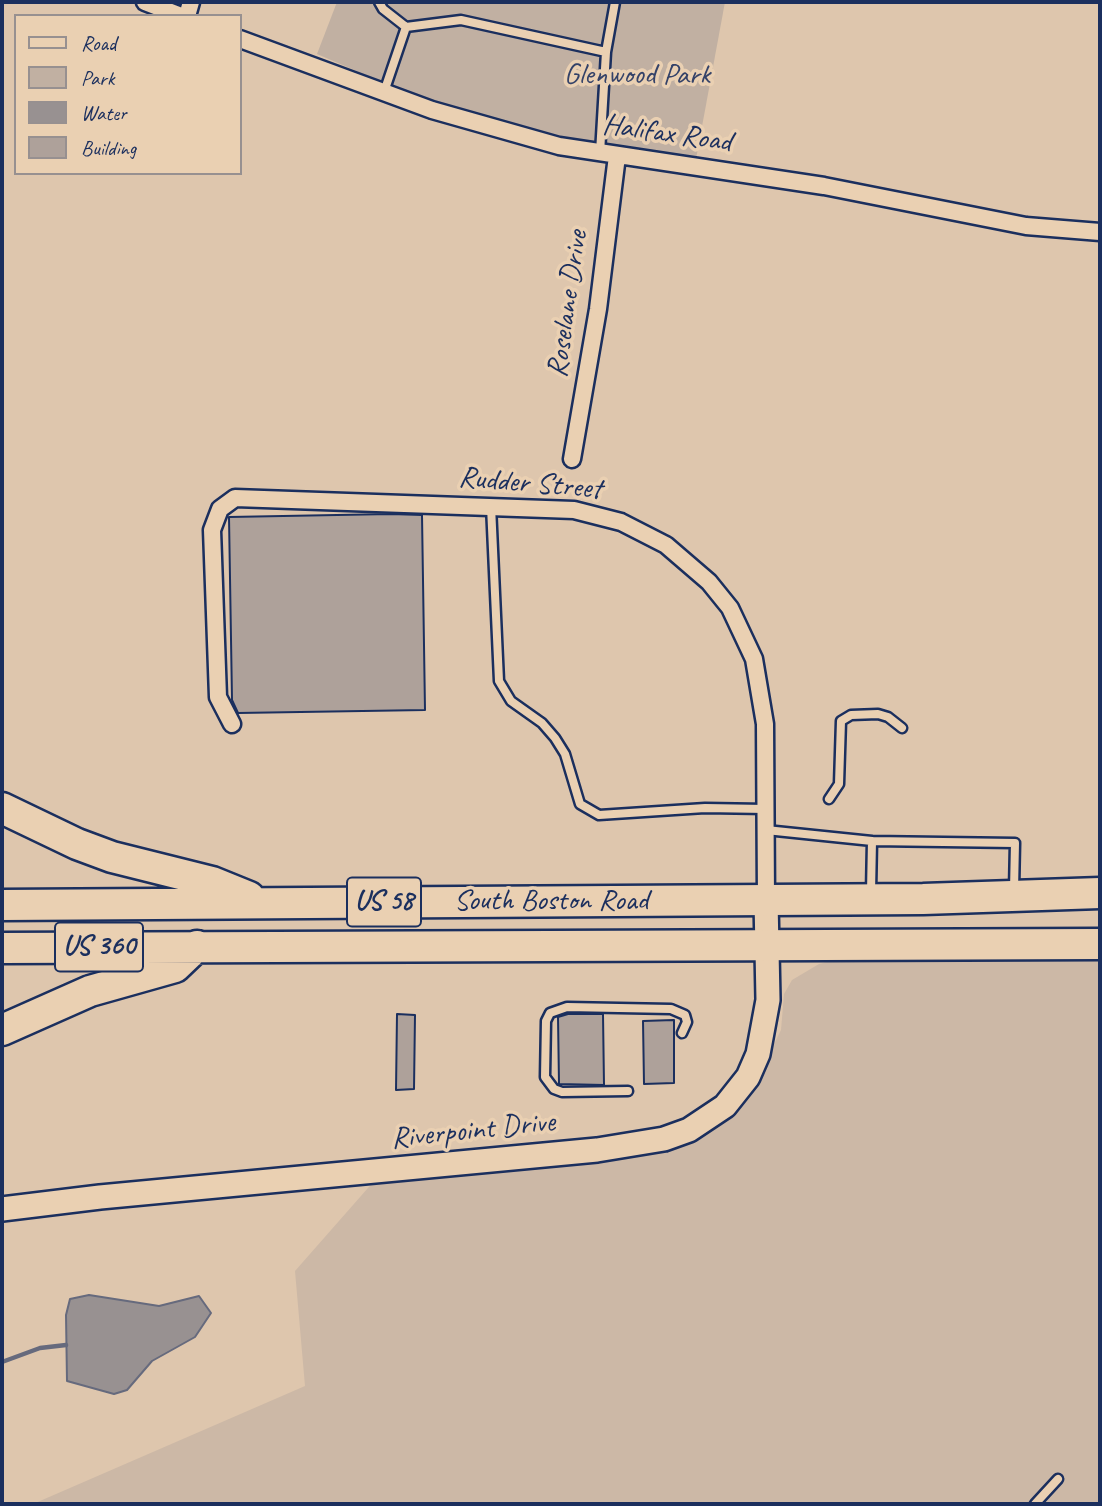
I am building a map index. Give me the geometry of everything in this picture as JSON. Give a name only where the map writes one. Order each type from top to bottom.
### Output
[{"type":"highway","points":[[2,808],[76,844],[112,857],[212,882],[262,903]]},
{"type":"highway","name":"South Boston Road","points":[[2,905],[871,899],[1014,893],[1100,893]]},
{"type":"highway","name":"South Boston Road","points":[[2,948],[767,943],[816,946],[1100,944]]},
{"type":"highway","points":[[2,1030],[90,991],[176,967],[197,946]]},
{"type":"street","points":[[145,2],[176,14]]},
{"type":"street","name":"Halifax Road","points":[[242,39],[501,132],[617,156],[824,186],[1026,226],[1100,232]]},
{"type":"street","name":"Roselane Drive","points":[[572,459],[598,309],[617,156]]},
{"type":"street","name":"Rudder Street","points":[[232,724],[218,697],[212,530],[215,518],[226,503],[243,496],[491,506],[574,510],[621,522],[666,545],[709,582],[743,633],[760,684],[765,724],[766,900]]},
{"type":"street","name":"Riverpoint Drive","points":[[2,1209],[100,1197],[597,1150],[676,1135],[710,1119],[725,1106],[748,1076],[765,1027],[766,900]]},
{"type":"lane","points":[[379,2],[383,9],[406,27],[461,20],[606,52]]},
{"type":"lane","points":[[600,153],[606,52],[615,2]]},
{"type":"lane","points":[[384,92],[406,27]]},
{"type":"lane","points":[[491,506],[499,681],[511,701],[542,723],[555,738],[565,754],[580,804],[599,815],[705,808],[766,809]]},
{"type":"lane","points":[[830,799],[839,784],[841,720],[851,715],[878,714],[888,717],[902,728]]},
{"type":"lane","points":[[766,830],[872,841],[1015,843],[1014,893]]},
{"type":"lane","points":[[871,899],[872,841]]},
{"type":"lane","points":[[628,1091],[562,1092],[554,1089],[545,1077],[547,1021],[550,1013],[567,1007],[671,1009],[685,1016],[687,1022],[682,1033]]},
{"type":"lane","points":[[1035,1504],[1058,1479]]},
{"type":"shaded area","points":[[1100,959],[1100,1504],[33,1504],[305,1386],[295,1271],[375,1180],[663,1150],[765,1062],[781,1030],[784,994],[792,980],[819,964],[835,960]]},
{"type":"green space","name":"Glenwood Park","points":[[337,2],[725,2],[696,159],[582,141],[492,120],[396,88],[317,54]]},
{"type":"water","points":[[89,1295],[159,1306],[199,1296],[211,1313],[195,1337],[152,1361],[127,1390],[114,1394],[67,1381],[66,1315],[70,1299]]},
{"type":"building","points":[[422,515],[425,710],[238,713],[232,700],[229,517]]},
{"type":"building","points":[[397,1014],[415,1015],[414,1089],[396,1090]]},
{"type":"building","points":[[568,1014],[603,1014],[604,1085],[559,1084],[558,1017]]},
{"type":"building","points":[[674,1020],[674,1083],[644,1084],[643,1021]]},
{"type":"waterway","points":[[2,1362],[40,1348],[66,1345]]}]
